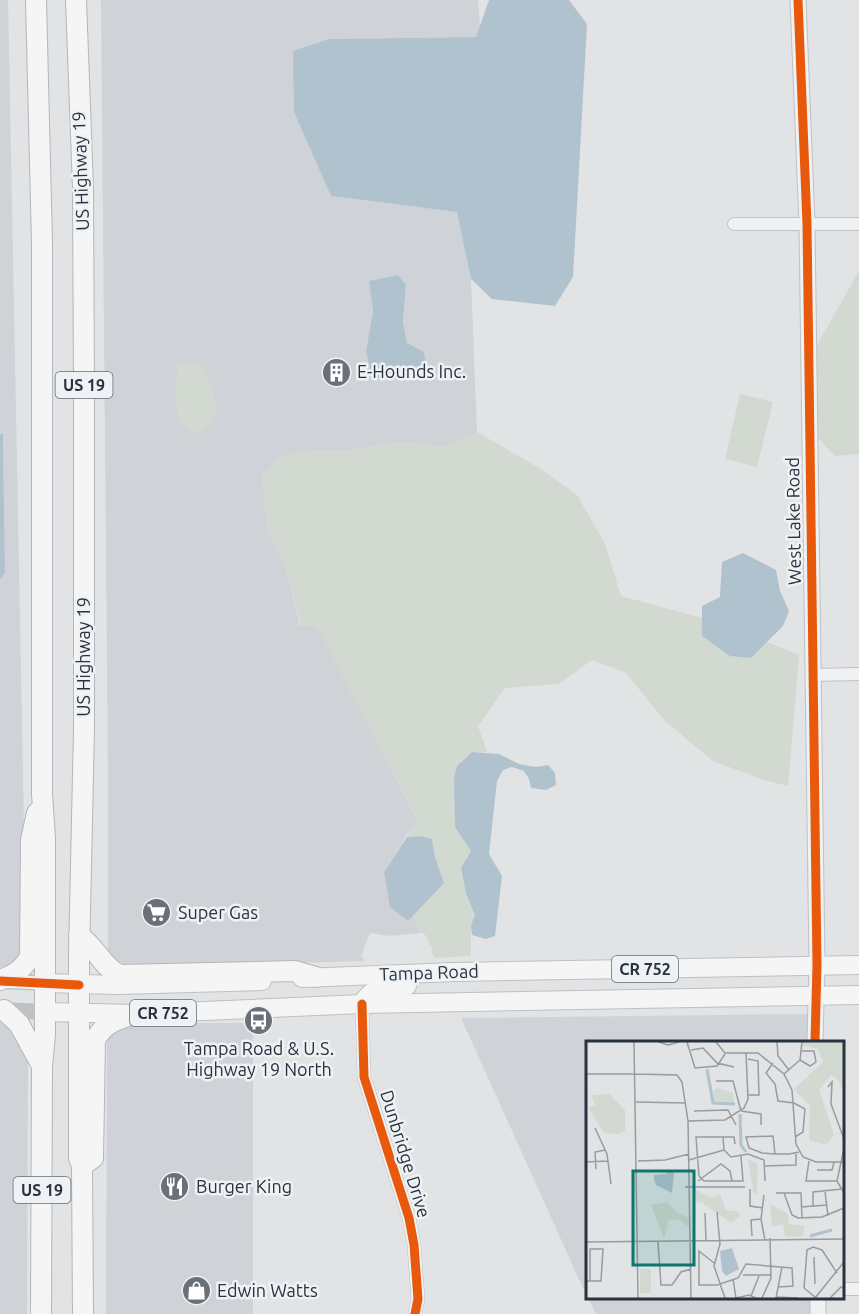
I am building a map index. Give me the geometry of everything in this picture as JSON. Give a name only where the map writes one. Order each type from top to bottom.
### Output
[{"type":"highway","name":"US 19","points":[[36,0],[42,243],[42,793],[45,839],[41,1314]]},
{"type":"highway","name":"US Highway 19","points":[[76,0],[83,188],[84,749],[79,985],[79,1158],[82,1166],[83,1314]]},
{"type":"highway","points":[[0,980],[13,975],[30,957],[31,840],[42,793]]},
{"type":"highway","points":[[80,936],[89,942],[108,969],[119,975],[295,971],[316,977]]},
{"type":"highway","points":[[2,1010],[19,1024],[42,1066]]},
{"type":"highway","points":[[82,1166],[93,1158],[95,1040],[101,1029],[114,1020],[135,1014]]},
{"type":"main road","name":"Tampa Road","points":[[0,980],[79,985],[488,972],[859,965]]},
{"type":"main road","points":[[362,1004],[367,994],[387,987],[443,985],[488,972]]},
{"type":"main road","name":"Tampa Road","points":[[2,1010],[135,1014],[362,1004],[859,995]]},
{"type":"street","name":"West Lake Road","points":[[798,0],[807,224],[817,965],[815,1041]]},
{"type":"street","points":[[734,224],[859,224]]},
{"type":"street","points":[[813,675],[859,674]]},
{"type":"street","name":"Dunbridge Drive","points":[[362,1004],[364,1077],[409,1218],[414,1245],[418,1299],[415,1314]]},
{"type":"shaded area","points":[[0,0],[8,0],[25,878],[25,949],[11,968],[0,967],[0,580],[5,573],[3,434],[0,434]]},
{"type":"shaded area","points":[[101,0],[478,0],[480,26],[476,37],[329,39],[316,158],[331,196],[458,212],[471,280],[477,432],[444,447],[402,442],[348,451],[297,452],[262,476],[268,531],[287,572],[300,626],[317,625],[417,819],[384,872],[408,921],[413,915],[419,933],[390,936],[370,933],[361,956],[365,961],[125,968],[108,958]],"holes":[[[406,285],[403,322],[407,343],[366,351],[373,311]]]},
{"type":"shaded area","points":[[859,271],[859,454],[835,456],[816,436],[815,349]]},
{"type":"shaded area","points":[[178,364],[201,364],[216,405],[212,422],[204,429],[191,434],[178,420],[175,393]]},
{"type":"shaded area","points":[[740,394],[773,402],[757,467],[725,459]]},
{"type":"shaded area","points":[[477,432],[541,469],[577,495],[605,544],[621,596],[702,618],[702,636],[751,658],[767,642],[799,655],[788,786],[764,780],[713,761],[665,721],[625,672],[592,660],[559,684],[505,688],[478,726],[487,752],[472,752],[462,760],[465,841],[471,851],[461,869],[466,894],[475,915],[471,925],[471,956],[434,958],[431,951],[433,950],[424,933],[419,933],[413,915],[444,883],[434,849],[420,836],[407,837],[417,818],[317,626],[301,626],[287,572],[268,531],[262,476],[279,458],[297,452],[348,451],[402,442],[444,447]]},
{"type":"shaded area","points":[[810,1014],[809,1041],[586,1041],[586,1295],[461,1018]]},
{"type":"shaded area","points":[[0,1017],[28,1052],[27,1314],[0,1314]]},
{"type":"shaded area","points":[[128,1023],[253,1023],[253,1314],[106,1314],[107,1033]]},
{"type":"shaded area","points":[[588,1299],[811,1299],[812,1314],[596,1314]]},
{"type":"water","points":[[489,0],[569,0],[587,24],[573,277],[555,306],[492,299],[471,279],[457,212],[331,196],[294,112],[293,51],[329,39],[476,37]]},
{"type":"water","points":[[398,275],[406,285],[403,322],[407,343],[424,352],[427,372],[398,379],[372,378],[366,351],[373,311],[369,281]]},
{"type":"water","points":[[0,434],[3,434],[5,573],[0,580]]},
{"type":"water","points":[[743,553],[776,570],[780,591],[789,611],[783,626],[751,658],[730,656],[702,636],[702,606],[720,597],[722,562]]},
{"type":"water","points":[[472,752],[499,754],[519,764],[536,767],[548,765],[555,773],[556,785],[546,790],[531,788],[524,771],[512,767],[503,770],[497,781],[489,854],[502,876],[495,936],[486,939],[472,935],[471,925],[475,915],[466,894],[461,868],[471,851],[455,827],[454,777],[457,766]]},
{"type":"water","points":[[420,836],[432,839],[435,857],[444,883],[408,921],[390,907],[384,872],[407,837]]},
{"type":"cycle path","points":[[798,0],[807,224],[817,965],[815,1041]]},
{"type":"cycle path","points":[[0,981],[79,985]]},
{"type":"cycle path","points":[[362,1004],[364,1077],[409,1218],[414,1245],[418,1299],[415,1314]]},
{"type":"place","name":"E-Hounds Inc.","points":[[336,372]]},
{"type":"place","name":"Super Gas","points":[[157,913]]},
{"type":"place","name":"Tampa Road & U.S. Highway 19 North","points":[[259,1020]]},
{"type":"place","name":"Burger King","points":[[175,1187]]},
{"type":"place","name":"Edwin Watts","points":[[196,1291]]}]
